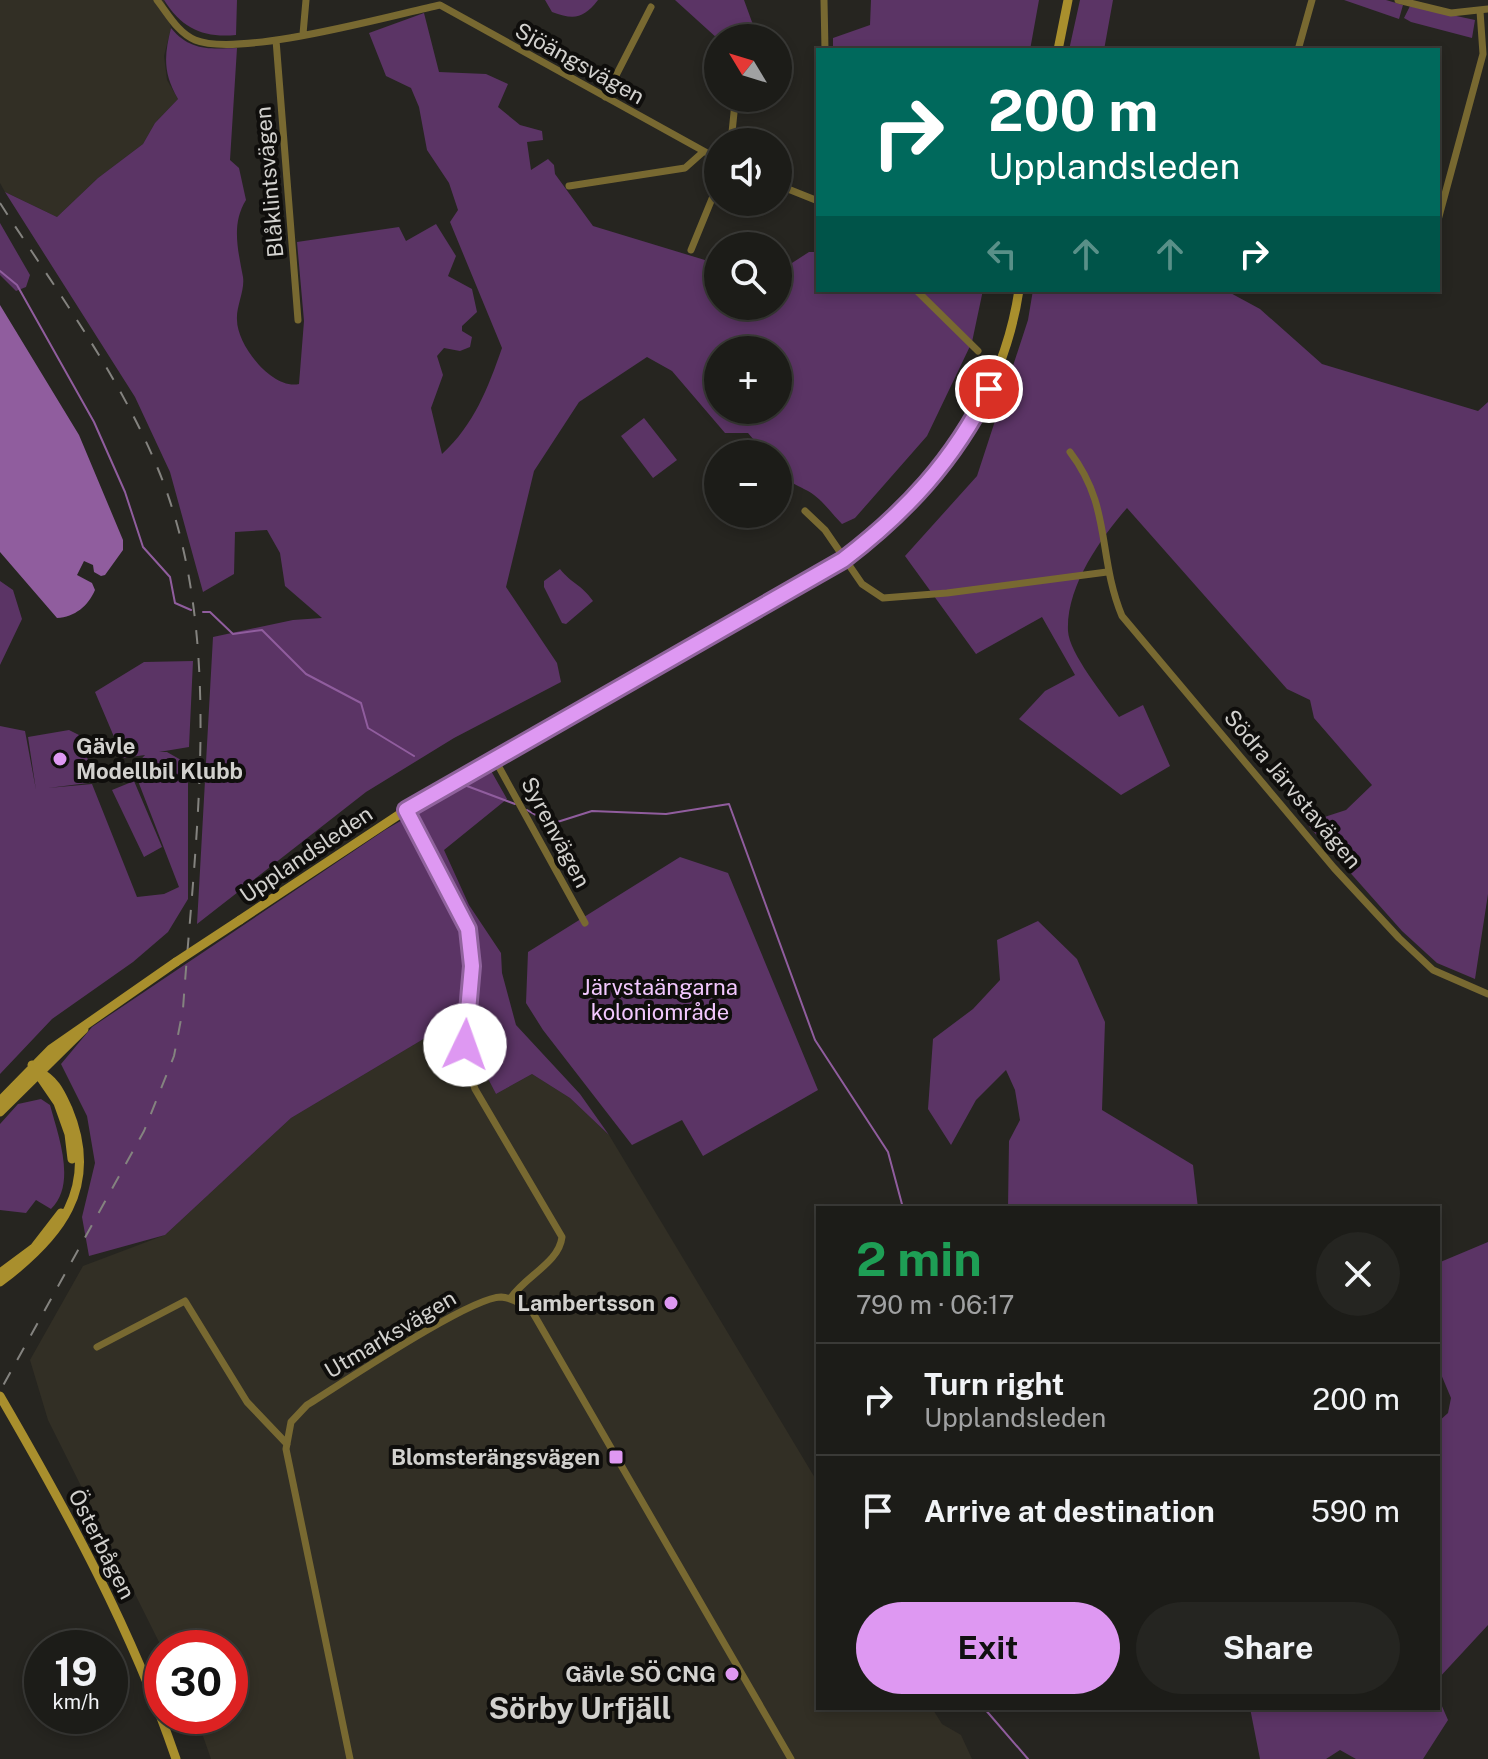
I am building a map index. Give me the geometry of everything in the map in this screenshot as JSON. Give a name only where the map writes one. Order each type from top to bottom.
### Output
[{"type":"street","name":"Sjöängsvägen","points":[[157,0],[181,30],[196,40],[214,43],[276,40],[439,2],[703,152]]},
{"type":"street","points":[[303,34],[306,0]]},
{"type":"street","points":[[824,0],[825,48]]},
{"type":"street","points":[[1058,48],[1068,0]]},
{"type":"street","points":[[1299,48],[1312,0]]},
{"type":"street","points":[[1398,0],[1443,12],[1484,10],[1483,54],[1440,213]]},
{"type":"street","points":[[605,97],[651,7]]},
{"type":"street","name":"Blåklintsvägen","points":[[276,40],[298,320]]},
{"type":"street","points":[[569,186],[685,168],[703,152]]},
{"type":"street","points":[[792,191],[816,200]]},
{"type":"street","points":[[691,250],[705,216]]},
{"type":"street","points":[[918,292],[978,351]]},
{"type":"street","name":"Upplandsleden","points":[[35,1069],[89,1023],[176,962],[406,810],[843,560],[896,517],[954,450],[995,375],[1018,292]]},
{"type":"street","name":"Södra Järvstavägen","points":[[1070,452],[1088,476],[1097,502],[1107,572],[1122,616],[1343,878],[1433,970],[1488,994]]},
{"type":"street","points":[[805,511],[825,530],[843,560],[867,588],[894,599],[1107,572]]},
{"type":"street","name":"Syrenvägen","points":[[494,758],[529,816],[585,923]]},
{"type":"street","points":[[406,810],[468,929],[472,966],[464,1027],[465,1063],[475,1089],[562,1237],[561,1247],[551,1261],[523,1281],[510,1299],[526,1307],[540,1324],[791,1759]]},
{"type":"street","points":[[0,1101],[35,1069]]},
{"type":"street","points":[[0,1112],[35,1069]]},
{"type":"street","points":[[0,1273],[45,1237],[61,1212],[70,1185],[72,1159],[69,1134],[58,1103],[35,1069]]},
{"type":"street","points":[[0,1282],[49,1242],[66,1215],[76,1186],[77,1144],[71,1117],[53,1081],[35,1069]]},
{"type":"street","name":"Utmarksvägen","points":[[287,1444],[291,1422],[307,1405],[469,1307],[489,1299],[510,1299]]},
{"type":"street","points":[[97,1347],[185,1301],[247,1402],[287,1444],[350,1759]]},
{"type":"street","name":"Österbågen","points":[[0,1396],[112,1600],[151,1687],[176,1759]]},
{"type":"shaded area","points":[[0,0],[164,0],[171,28],[164,56],[167,80],[178,99],[155,123],[143,144],[98,178],[57,217],[5,192],[0,183]]},
{"type":"shaded area","points":[[0,305],[79,435],[123,540],[123,550],[105,575],[94,572],[93,565],[84,561],[77,575],[92,583],[95,590],[80,610],[64,617],[57,618],[0,552]]},
{"type":"shaded area","points":[[457,1019],[496,1094],[532,1074],[570,1098],[609,1135],[816,1480],[816,1710],[933,1710],[942,1724],[961,1735],[972,1759],[211,1759],[202,1734],[248,1734],[248,1630],[153,1630],[48,1420],[30,1360],[83,1266],[165,1235],[291,1118]]},
{"type":"green space","points":[[164,0],[237,0],[236,35],[214,35],[195,30],[178,18]]},
{"type":"green space","points":[[545,0],[598,0],[588,11],[572,17],[552,12]]},
{"type":"green space","points":[[675,0],[744,0],[753,24],[704,24]]},
{"type":"green space","points":[[871,0],[1039,0],[1030,48],[833,48],[833,38],[870,25]]},
{"type":"green space","points":[[1080,0],[1113,0],[1104,48],[1069,48]]},
{"type":"green space","points":[[1344,0],[1386,0],[1403,5],[1399,19]]},
{"type":"green space","points":[[1410,6],[1475,20],[1472,38],[1411,22],[1404,18]]},
{"type":"green space","points":[[424,13],[439,72],[486,74],[508,84],[498,107],[520,125],[542,131],[543,140],[527,142],[531,170],[548,159],[554,165],[555,174],[593,226],[704,260],[704,320],[792,320],[792,263],[809,252],[816,252],[816,292],[983,292],[972,342],[927,436],[855,518],[842,524],[817,498],[792,483],[792,440],[754,440],[748,433],[725,433],[717,424],[792,424],[792,336],[704,336],[704,408],[672,371],[647,357],[579,402],[534,471],[506,587],[557,663],[561,682],[454,738],[366,792],[197,924],[213,637],[293,620],[322,618],[285,586],[280,553],[267,530],[235,532],[234,574],[203,592],[170,472],[135,397],[5,192],[57,217],[98,178],[143,144],[155,123],[178,99],[166,64],[171,28],[193,45],[237,48],[230,160],[239,168],[246,200],[237,228],[243,282],[237,320],[249,353],[278,380],[299,384],[304,321],[297,242],[399,227],[406,241],[436,224],[456,256],[448,276],[472,289],[477,312],[462,326],[462,331],[472,337],[470,347],[460,351],[444,348],[437,356],[443,375],[431,408],[442,454],[471,418],[502,348],[450,222],[458,210],[449,183],[427,150],[419,107],[411,88],[386,76],[369,33]]},
{"type":"green space","points":[[0,223],[30,275],[26,287],[16,291],[0,275]]},
{"type":"green space","points":[[1033,292],[1229,292],[1260,309],[1322,364],[1478,411],[1488,402],[1488,894],[1475,979],[1437,963],[1402,931],[1306,823],[1346,810],[1372,785],[1314,718],[1310,700],[1287,689],[1127,508],[1096,549],[1079,581],[1069,614],[1068,631],[1081,663],[1119,717],[1143,705],[1170,766],[1121,795],[1019,719],[1045,691],[1075,675],[1042,617],[976,654],[905,556],[977,476],[1028,320]]},
{"type":"green space","points":[[644,418],[677,460],[653,478],[621,436]]},
{"type":"green space","points":[[560,569],[593,601],[566,624],[562,623],[544,587],[544,581]]},
{"type":"green space","points":[[0,581],[13,590],[22,619],[0,665]]},
{"type":"green space","points":[[193,661],[189,747],[159,752],[167,752],[188,764],[188,899],[168,932],[133,962],[52,1019],[0,1074],[0,726],[25,731],[36,790],[28,737],[69,730],[79,735],[96,782],[48,788],[92,784],[137,897],[164,894],[179,887],[133,768],[145,755],[123,758],[95,692],[144,662]]},
{"type":"green space","points":[[490,769],[507,799],[444,850],[469,905],[501,953],[502,973],[516,1025],[580,1094],[609,1135],[570,1098],[532,1074],[496,1094],[457,1019],[291,1118],[165,1235],[89,1256],[82,1217],[95,1163],[87,1116],[61,1064],[92,1027],[385,830]]},
{"type":"green space","points":[[134,781],[162,847],[144,857],[112,790]]},
{"type":"green space","name":"Järvstaängarna koloniområde","points":[[680,857],[728,873],[818,1090],[703,1156],[682,1120],[632,1145],[543,1030],[526,1003],[528,952]]},
{"type":"green space","points":[[1038,921],[1077,959],[1105,1022],[1102,1110],[1193,1165],[1198,1206],[1008,1206],[1009,1141],[1020,1120],[1015,1090],[1006,1070],[976,1100],[951,1145],[928,1109],[933,1039],[973,1009],[1000,980],[997,940]]},
{"type":"green space","points":[[41,1099],[50,1105],[61,1144],[64,1173],[59,1199],[51,1209],[36,1200],[26,1213],[0,1210],[0,1124],[18,1104]]},
{"type":"green space","points":[[1488,1242],[1488,1625],[1440,1677],[1440,1420],[1448,1413],[1451,1398],[1440,1372],[1440,1262]]},
{"type":"green space","points":[[1440,1702],[1448,1720],[1423,1759],[1356,1759],[1340,1750],[1326,1759],[1260,1759],[1250,1710],[1440,1710]]},
{"type":"waterway","points":[[0,271],[17,285],[94,422],[125,492],[143,547],[170,577],[175,603],[191,610]]},
{"type":"waterway","points":[[203,612],[210,612],[233,634],[262,630],[306,674],[361,703],[368,728],[414,756]]},
{"type":"waterway","points":[[467,786],[515,804]]},
{"type":"waterway","points":[[527,810],[551,824],[592,811],[666,814],[729,804],[815,1040],[888,1152],[902,1206]]},
{"type":"waterway","points":[[986,1710],[1028,1759]]},
{"type":"railway","points":[[0,203],[125,399],[158,469],[179,532],[192,598],[199,666],[200,735],[194,874],[183,1009],[174,1056],[144,1131],[0,1391]]},
{"type":"place","name":"Gävle Modellbil Klubb","points":[[60,759]]},
{"type":"place","name":"Lambertsson","points":[[671,1303]]},
{"type":"place","name":"Blomsterängsvägen","points":[[616,1457]]},
{"type":"place","name":"Gävle SÖ CNG","points":[[732,1674]]},
{"type":"district","name":"Sörby Urfjäll","points":[[580,1709]]},
{"type":"route","points":[[465,1045],[464,1027],[472,966],[468,929],[418,839],[406,810],[843,560],[916,498],[966,432],[989,389]]}]
